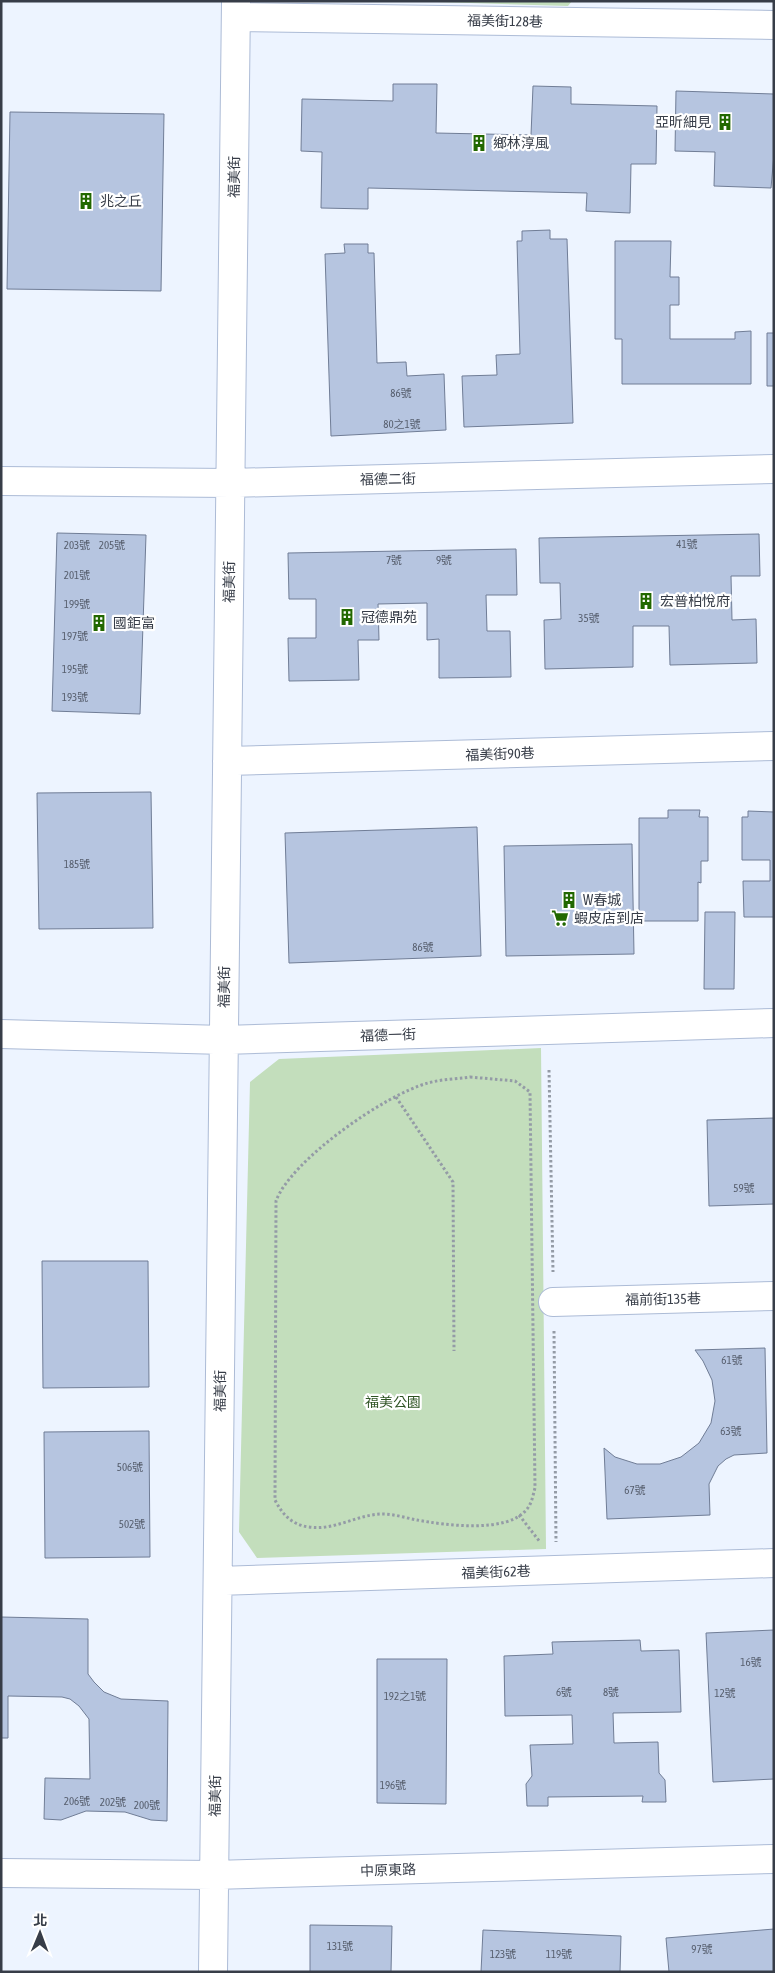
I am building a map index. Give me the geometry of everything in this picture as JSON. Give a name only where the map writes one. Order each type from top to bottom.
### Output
[{"type":"street","name":"福美街128巷","points":[[236,9],[774,24]]},
{"type":"street","name":"福美街","points":[[213,1972],[236,9]]},
{"type":"street","name":"福德二街","points":[[1,481],[230,484],[774,469]]},
{"type":"street","name":"福美街90巷","points":[[227,761],[774,746]]},
{"type":"street","name":"福德一街","points":[[1,1034],[224,1040],[774,1023]]},
{"type":"street","name":"福前街135巷","points":[[553,1302],[774,1296]]},
{"type":"street","name":"福美街62巷","points":[[218,1581],[774,1563]]},
{"type":"street","name":"中原東路","points":[[1,1873],[214,1875],[774,1860]]},
{"type":"path","points":[[470,1077],[515,1081],[530,1092],[534,1488],[532,1502],[526,1511],[509,1521],[486,1525],[454,1526],[384,1514],[361,1516],[332,1525],[309,1527],[291,1521],[280,1510],[274,1500],[276,1201],[280,1190],[302,1164],[333,1137],[382,1104],[396,1098],[428,1083],[470,1077]]},
{"type":"path","points":[[396,1098],[453,1182],[454,1351]]},
{"type":"path","points":[[519,1515],[546,1550]]},
{"type":"green space","points":[[404,1],[572,1],[568,6]]},
{"type":"green space","name":"福美公園","points":[[541,1048],[546,1549],[257,1558],[239,1532],[250,1082],[279,1059]]},
{"type":"building","name":"鄉林淳風","points":[[393,84],[437,84],[436,133],[531,135],[533,86],[571,87],[571,104],[657,106],[656,164],[631,164],[630,213],[586,211],[587,193],[368,188],[368,209],[321,208],[322,152],[301,151],[302,99],[393,101]]},
{"type":"building","name":"亞昕細見","points":[[676,91],[774,94],[774,154],[771,188],[714,186],[715,152],[675,151]]},
{"type":"building","name":"兆之丘","points":[[10,112],[164,114],[161,291],[7,289]]},
{"type":"building","points":[[550,230],[550,239],[567,239],[573,423],[464,427],[462,376],[497,375],[496,355],[520,354],[517,241],[522,241],[522,231]]},
{"type":"building","points":[[615,241],[671,241],[670,277],[679,277],[679,305],[670,305],[670,339],[735,339],[735,332],[751,331],[751,384],[622,384],[622,339],[615,339]]},
{"type":"building","points":[[344,244],[368,244],[368,253],[374,253],[377,363],[406,362],[407,376],[444,374],[446,430],[331,436],[325,254],[345,253]]},
{"type":"building","points":[[767,333],[774,333],[774,386],[767,386]]},
{"type":"building","name":"國鉅富","points":[[57,533],[146,535],[140,714],[52,711]]},
{"type":"building","name":"宏普柏悅府","points":[[759,534],[760,576],[731,576],[732,620],[756,619],[757,663],[670,665],[669,626],[633,626],[633,667],[545,669],[544,620],[561,619],[560,583],[540,583],[539,538]]},
{"type":"building","name":"冠德鼎苑","points":[[516,549],[517,595],[486,595],[487,631],[510,631],[511,677],[439,678],[439,639],[427,640],[427,603],[378,604],[379,640],[358,640],[359,680],[289,681],[288,638],[316,638],[316,599],[289,599],[288,553]]},
{"type":"building","points":[[151,792],[153,928],[39,929],[37,793]]},
{"type":"building","points":[[668,810],[700,810],[699,817],[708,817],[708,861],[701,861],[701,883],[698,882],[698,921],[639,921],[639,818],[668,818]]},
{"type":"building","points":[[748,811],[774,812],[774,917],[744,917],[743,881],[770,881],[770,860],[742,860],[742,817],[748,817]]},
{"type":"building","points":[[477,827],[481,956],[289,963],[285,833]]},
{"type":"building","name":"W春城","points":[[632,844],[634,954],[506,956],[504,846]]},
{"type":"building","points":[[705,912],[735,912],[734,989],[704,989]]},
{"type":"building","points":[[774,1118],[774,1204],[709,1206],[707,1120]]},
{"type":"building","points":[[42,1261],[148,1261],[149,1387],[43,1388]]},
{"type":"building","points":[[765,1348],[767,1453],[734,1455],[718,1466],[709,1484],[710,1515],[607,1519],[604,1448],[615,1457],[637,1464],[660,1464],[681,1457],[699,1443],[711,1423],[715,1401],[712,1380],[703,1361],[695,1350]]},
{"type":"building","points":[[149,1431],[150,1557],[45,1558],[44,1432]]},
{"type":"building","points":[[1,1617],[88,1619],[88,1674],[94,1682],[104,1692],[121,1699],[168,1701],[167,1821],[151,1820],[125,1812],[86,1811],[61,1820],[44,1819],[45,1778],[90,1779],[89,1719],[79,1706],[70,1699],[62,1697],[8,1696],[8,1738],[1,1738]]},
{"type":"building","points":[[774,1630],[774,1779],[713,1782],[706,1633]]},
{"type":"building","points":[[640,1640],[641,1651],[679,1650],[681,1712],[613,1713],[614,1743],[658,1742],[659,1773],[665,1780],[666,1802],[642,1802],[643,1796],[548,1797],[548,1806],[527,1806],[526,1784],[532,1776],[530,1745],[573,1744],[572,1715],[505,1716],[504,1656],[553,1654],[552,1642]]},
{"type":"building","points":[[377,1659],[447,1659],[446,1804],[377,1803]]},
{"type":"building","points":[[310,1925],[392,1926],[391,1972],[310,1972]]},
{"type":"building","points":[[774,1929],[774,1972],[669,1972],[666,1938]]},
{"type":"building","points":[[483,1930],[621,1936],[620,1972],[481,1972]]},
{"type":"place","name":"亞昕細見","points":[[725,122]]},
{"type":"place","name":"鄉林淳風","points":[[479,143]]},
{"type":"place","name":"兆之丘","points":[[86,201]]},
{"type":"place","name":"宏普柏悅府","points":[[646,601]]},
{"type":"place","name":"冠德鼎苑","points":[[347,617]]},
{"type":"place","name":"國鉅富","points":[[99,623]]},
{"type":"place","name":"W春城","points":[[569,900]]},
{"type":"place","name":"蝦皮店到店","points":[[560,918]]}]
